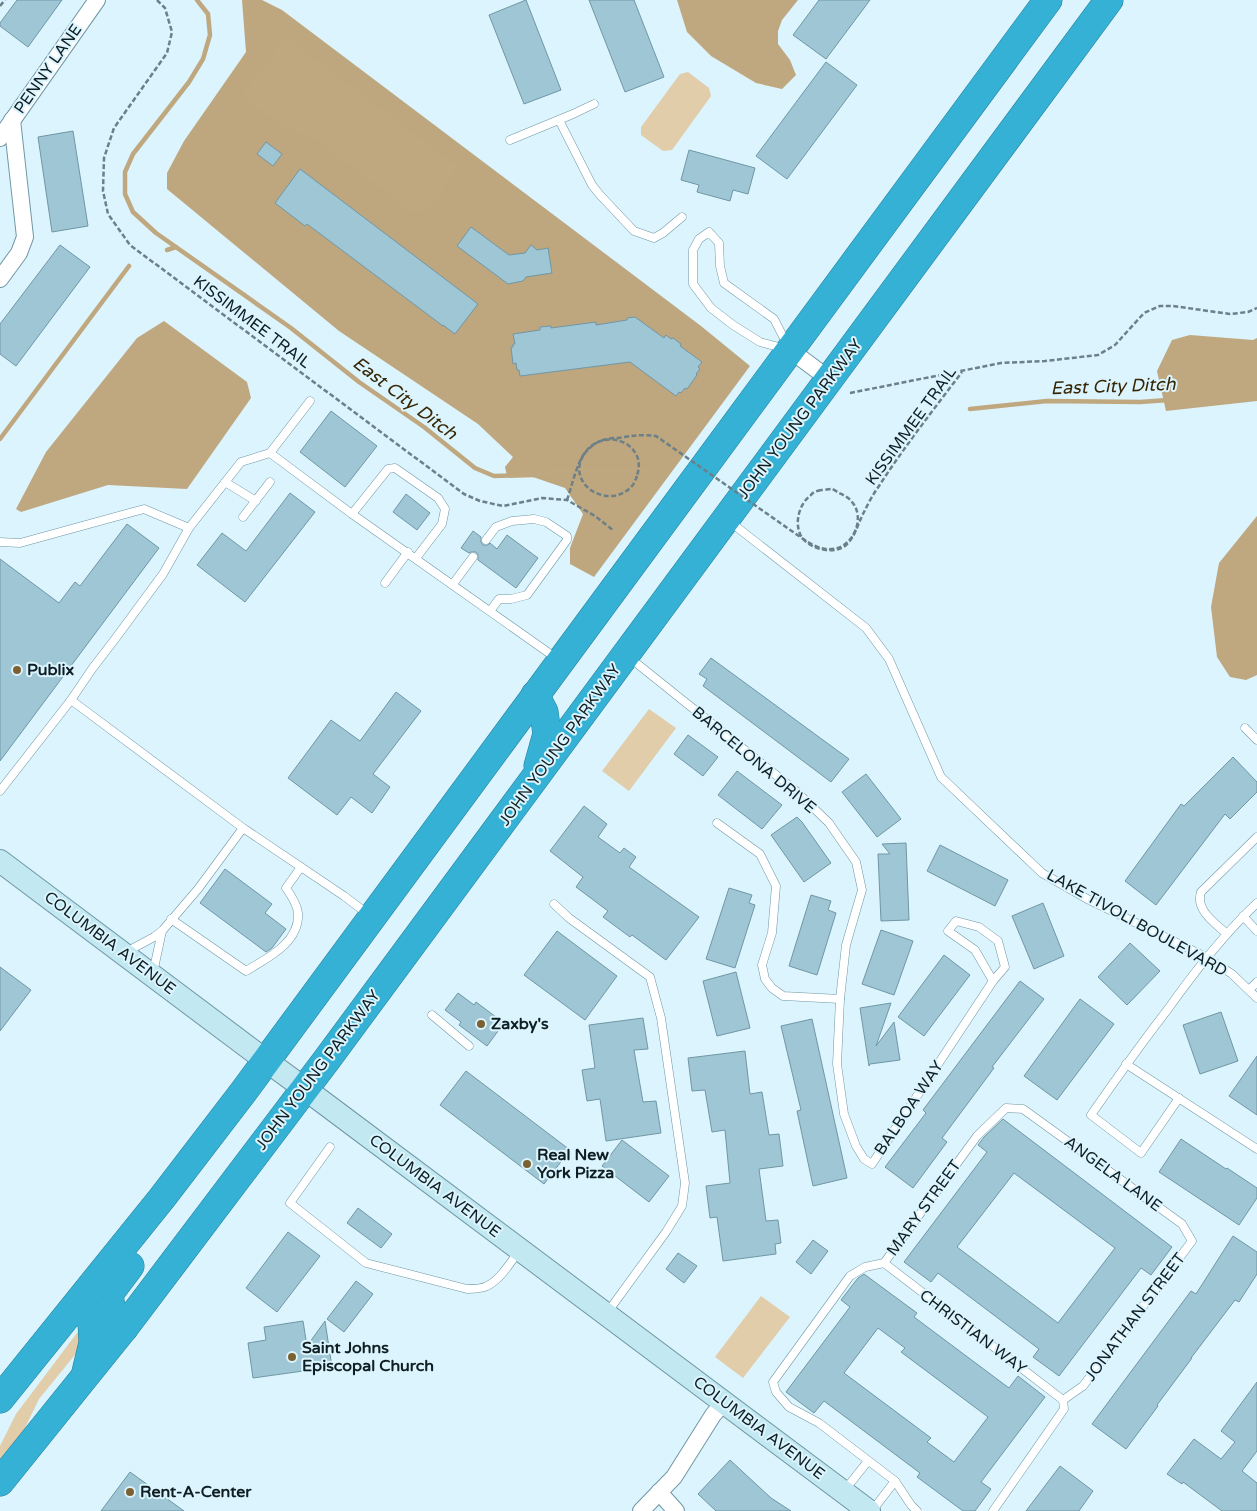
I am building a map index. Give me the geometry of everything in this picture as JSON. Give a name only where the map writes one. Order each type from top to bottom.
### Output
[{"type":"highway","points":[[0,1399],[162,1198],[266,1061],[1048,0]]},
{"type":"highway","name":"JOHN YOUNG PARKWAY","points":[[0,1482],[124,1328],[534,780],[726,518],[840,386],[1108,0]]},
{"type":"highway","points":[[534,780],[547,734],[544,712],[535,695]]},
{"type":"highway","points":[[124,1328],[115,1318],[109,1294],[152,1237],[162,1198]]},
{"type":"highway","points":[[79,1303],[92,1322],[94,1343],[84,1378]]},
{"type":"street","name":"PENNY LANE","points":[[0,138],[97,0]]},
{"type":"street","points":[[0,278],[19,253],[25,237],[12,120]]},
{"type":"street","points":[[790,350],[840,386]]},
{"type":"street","name":"COLUMBIA AVENUE","points":[[0,860],[266,1061],[870,1511]]},
{"type":"street","points":[[641,1511],[674,1477],[713,1415],[724,1402]]},
{"type":"street","points":[[659,1492],[676,1511]]},
{"type":"lane","points":[[510,140],[594,104]]},
{"type":"lane","points":[[559,120],[592,185],[634,231],[654,238],[682,217]]},
{"type":"lane","points":[[710,232],[719,243],[720,266],[724,283],[774,319],[790,350],[760,342],[711,308],[693,284],[693,250],[699,239],[710,232]]},
{"type":"lane","points":[[0,791],[71,700],[163,574],[190,528],[225,482],[241,462],[270,454],[310,401]]},
{"type":"lane","points":[[270,454],[560,660]]},
{"type":"lane","points":[[352,514],[388,468],[395,468],[438,498],[445,509],[442,524],[416,558]]},
{"type":"lane","points":[[225,482],[256,501]]},
{"type":"lane","points":[[244,517],[270,482]]},
{"type":"lane","points":[[0,542],[20,543],[144,508],[190,528]]},
{"type":"lane","name":"LAKE TIVOLI BOULEVARD","points":[[726,518],[866,628],[889,659],[941,777],[1042,873],[1089,900],[1206,957],[1232,974],[1257,998]]},
{"type":"lane","points":[[486,540],[496,527],[512,521],[534,519],[546,522],[566,536],[567,540],[527,595],[511,599],[499,599],[490,611]]},
{"type":"lane","points":[[385,583],[408,552]]},
{"type":"lane","points":[[453,584],[473,557]]},
{"type":"lane","name":"BARCELONA DRIVE","points":[[626,655],[796,791],[829,823],[856,862],[862,890],[846,944],[840,999]]},
{"type":"lane","points":[[71,700],[243,828],[344,896],[372,918]]},
{"type":"lane","points":[[1245,728],[1257,740]]},
{"type":"lane","points":[[717,823],[760,854],[776,886],[772,933],[762,965],[764,979],[783,996],[840,999]]},
{"type":"lane","points":[[124,953],[162,931],[198,889],[243,828]]},
{"type":"lane","points":[[1227,934],[1200,906],[1201,892],[1257,837]]},
{"type":"lane","points":[[172,919],[246,971],[278,952],[295,930],[298,912],[293,898],[286,888],[301,868]]},
{"type":"lane","points":[[1179,1098],[1141,1153],[1091,1115],[1126,1064],[1206,957],[1257,903]]},
{"type":"lane","points":[[554,904],[569,918],[650,977],[661,1018],[685,1182],[682,1206],[666,1232],[606,1314]]},
{"type":"lane","points":[[1243,916],[1257,931]]},
{"type":"lane","points":[[956,920],[979,927],[998,941],[1005,967],[993,981],[975,950],[948,931],[956,920]]},
{"type":"lane","points":[[153,975],[162,931]]},
{"type":"lane","name":"BALBOA WAY","points":[[840,999],[836,1064],[844,1114],[856,1146],[864,1159],[872,1164],[993,981]]},
{"type":"lane","points":[[1249,990],[1257,982]]},
{"type":"lane","points":[[432,1015],[470,1046]]},
{"type":"lane","points":[[1126,1064],[1257,1149]]},
{"type":"lane","name":"MARY STREET","points":[[868,1461],[819,1423],[789,1407],[776,1392],[773,1383],[850,1276],[865,1267],[884,1263],[977,1136],[1006,1108],[1023,1109]]},
{"type":"lane","name":"ANGELA LANE","points":[[1023,1109],[1182,1224],[1192,1242],[1189,1246]]},
{"type":"lane","points":[[330,1147],[290,1203],[366,1263],[467,1289],[478,1289],[486,1287],[494,1281],[520,1250]]},
{"type":"lane","name":"JONATHAN STREET","points":[[1063,1400],[1083,1386],[1189,1246]]},
{"type":"lane","name":"CHRISTIAN WAY","points":[[884,1263],[1063,1400]]},
{"type":"lane","points":[[994,1509],[1064,1409],[1063,1400]]},
{"type":"lane","points":[[844,1492],[868,1461],[895,1481],[917,1511]]},
{"type":"lane","points":[[870,1511],[895,1481]]},
{"type":"path","points":[[0,6],[5,0]]},
{"type":"path","name":"KISSIMMEE TRAIL","points":[[157,0],[165,8],[172,32],[167,53],[114,128],[104,158],[103,191],[108,214],[130,245],[464,494],[480,501],[503,506],[542,498],[567,500],[580,462],[583,456],[586,450],[591,446],[596,443],[601,441],[606,439],[613,440],[620,441],[629,445],[636,454],[639,464],[637,476],[632,486],[621,494],[608,496],[595,494],[583,484],[579,469],[580,463],[582,457],[586,452],[590,446],[596,443],[602,440],[610,439],[619,438],[645,434],[656,436],[667,442],[791,530],[799,536],[806,541],[816,547],[831,550],[841,547],[855,531],[858,522],[857,510],[844,495],[833,489],[821,490],[811,494],[801,507],[798,516],[801,535],[804,539],[807,543],[814,546],[821,549],[834,550],[845,546],[853,536],[878,487],[962,370],[1001,363],[1045,362],[1098,355],[1116,345],[1144,313],[1160,306],[1230,314],[1248,312],[1257,308]]},
{"type":"path","points":[[840,386],[962,370]]},
{"type":"path","points":[[567,500],[595,516],[614,531]]},
{"type":"shaded area","points":[[242,0],[262,0],[282,10],[701,326],[750,366],[594,577],[570,564],[570,548],[583,514],[565,488],[530,476],[507,476],[505,467],[513,457],[478,424],[339,331],[167,189],[167,173],[184,141],[246,52]]},
{"type":"shaded area","points":[[677,0],[798,0],[782,20],[778,31],[778,44],[790,60],[796,75],[782,89],[756,83],[711,56],[687,32]]},
{"type":"shaded area","points":[[286,37],[457,166],[429,211],[412,212],[313,138],[285,128],[241,96]]},
{"type":"shaded area","points":[[688,72],[709,88],[711,96],[672,150],[663,151],[641,135],[641,127],[680,74]]},
{"type":"shaded area","points":[[164,321],[247,382],[251,398],[187,489],[108,485],[21,512],[16,509],[46,452],[137,338]]},
{"type":"shaded area","points":[[1190,335],[1253,340],[1257,338],[1257,401],[1166,411],[1157,371],[1172,340]]},
{"type":"shaded area","points":[[1257,516],[1257,675],[1246,680],[1230,677],[1217,657],[1211,607],[1219,563]]},
{"type":"shaded area","points":[[649,709],[676,728],[629,791],[602,771]]},
{"type":"shaded area","points":[[761,1296],[790,1317],[743,1378],[715,1357]]},
{"type":"shaded area","points":[[86,1321],[83,1345],[39,1399],[24,1430],[0,1459],[0,1446],[16,1414]]},
{"type":"building","points":[[17,0],[62,0],[28,47],[0,26],[0,23]]},
{"type":"building","points":[[526,0],[561,90],[524,104],[489,15]]},
{"type":"building","points":[[589,0],[634,0],[664,77],[625,92]]},
{"type":"building","points":[[819,0],[870,0],[826,59],[793,35]]},
{"type":"building","points":[[826,62],[857,85],[787,179],[756,156]]},
{"type":"building","points":[[73,131],[88,226],[52,232],[38,137]]},
{"type":"building","points":[[266,142],[282,154],[273,166],[257,154]]},
{"type":"building","points":[[689,150],[755,168],[748,194],[733,190],[730,201],[697,192],[699,185],[681,180]]},
{"type":"building","points":[[300,169],[478,304],[455,334],[307,224],[305,226],[275,203]]},
{"type":"building","points":[[471,227],[509,255],[525,253],[531,245],[537,250],[548,248],[552,273],[526,277],[523,281],[508,284],[457,246]]},
{"type":"building","points":[[60,245],[90,267],[16,366],[0,354],[0,324]]},
{"type":"building","points":[[635,317],[664,338],[666,335],[671,339],[673,338],[681,344],[680,346],[702,362],[698,367],[700,369],[697,375],[687,389],[685,388],[676,396],[630,362],[520,376],[516,363],[513,364],[511,347],[515,344],[513,334],[540,330],[540,327],[551,326],[551,328],[596,322],[596,325]]},
{"type":"building","points":[[331,411],[377,446],[345,487],[300,452]]},
{"type":"building","points":[[290,493],[315,512],[245,602],[197,565],[222,533],[246,551]]},
{"type":"building","points":[[406,494],[430,513],[417,530],[393,512]]},
{"type":"building","points":[[127,524],[159,548],[0,761],[0,559],[59,603],[75,582],[80,586]]},
{"type":"building","points":[[473,531],[481,537],[483,545],[490,543],[497,549],[507,535],[538,558],[516,588],[478,560],[476,552],[469,553],[461,548]]},
{"type":"building","points":[[711,658],[849,759],[831,782],[703,686],[707,679],[699,674]]},
{"type":"building","points":[[396,692],[421,711],[373,774],[390,787],[372,813],[351,797],[337,815],[288,778],[331,720],[360,741]]},
{"type":"building","points":[[688,735],[718,757],[703,776],[674,754]]},
{"type":"building","points":[[1233,757],[1257,782],[1257,792],[1230,819],[1225,814],[1156,905],[1125,881],[1181,804],[1184,806]]},
{"type":"building","points":[[737,771],[782,805],[762,829],[718,795]]},
{"type":"building","points":[[866,774],[901,819],[877,837],[842,792]]},
{"type":"building","points":[[584,806],[607,824],[598,837],[620,853],[624,848],[636,857],[629,867],[699,917],[666,960],[603,917],[608,911],[576,887],[583,877],[550,851]]},
{"type":"building","points":[[797,817],[831,863],[804,882],[771,835]]},
{"type":"building","points":[[906,843],[909,920],[881,921],[878,854],[890,854],[882,844]]},
{"type":"building","points":[[940,845],[1008,880],[995,906],[927,871]]},
{"type":"building","points":[[225,869],[272,904],[265,913],[286,929],[272,948],[266,952],[200,903]]},
{"type":"building","points":[[729,888],[752,895],[749,903],[755,905],[735,968],[706,959]]},
{"type":"building","points":[[811,895],[831,901],[828,910],[836,913],[817,975],[789,966]]},
{"type":"building","points":[[1043,903],[1064,956],[1034,969],[1012,916]]},
{"type":"building","points":[[881,930],[913,941],[894,995],[862,984]]},
{"type":"building","points":[[557,931],[617,976],[585,1020],[524,975]]},
{"type":"building","points":[[1130,943],[1160,971],[1127,1005],[1098,977]]},
{"type":"building","points":[[944,955],[970,975],[924,1036],[898,1017]]},
{"type":"building","points":[[0,967],[31,990],[0,1031]]},
{"type":"building","points":[[736,972],[750,1028],[717,1036],[703,981]]},
{"type":"building","points":[[1020,981],[1044,999],[992,1067],[994,1068],[942,1138],[947,1142],[913,1188],[885,1167],[926,1113],[923,1110]]},
{"type":"building","points":[[458,993],[474,1005],[476,1002],[504,1023],[487,1046],[459,1025],[461,1022],[445,1010]]},
{"type":"building","points":[[1080,999],[1114,1024],[1057,1100],[1024,1076]]},
{"type":"building","points":[[891,1003],[876,1046],[894,1022],[900,1060],[870,1064],[869,1066],[860,1008]]},
{"type":"building","points":[[1221,1012],[1238,1061],[1200,1074],[1183,1025]]},
{"type":"building","points":[[643,1018],[648,1049],[634,1050],[643,1102],[656,1101],[661,1133],[606,1141],[600,1099],[587,1101],[582,1070],[595,1068],[589,1025]]},
{"type":"building","points":[[812,1019],[847,1178],[813,1186],[797,1111],[801,1110],[781,1026]]},
{"type":"building","points":[[745,1051],[750,1094],[762,1092],[769,1135],[779,1134],[783,1166],[759,1169],[766,1221],[778,1220],[781,1243],[775,1244],[776,1254],[723,1261],[717,1217],[710,1218],[706,1186],[730,1183],[725,1130],[712,1132],[705,1090],[692,1091],[688,1058]]},
{"type":"building","points":[[1257,1056],[1257,1115],[1229,1096]]},
{"type":"building","points":[[466,1071],[570,1150],[544,1184],[440,1105]]},
{"type":"building","points":[[1003,1119],[1172,1247],[1151,1275],[1141,1268],[1059,1376],[1033,1357],[1039,1349],[938,1273],[931,1282],[904,1262],[987,1152],[978,1145]],"holes":[[[1014,1173],[1115,1248],[1058,1323],[957,1247]]]},
{"type":"building","points":[[1181,1139],[1257,1188],[1257,1198],[1239,1225],[1159,1172]]},
{"type":"building","points":[[622,1140],[669,1176],[649,1202],[602,1166]]},
{"type":"building","points":[[358,1208],[392,1234],[381,1248],[347,1223]]},
{"type":"building","points":[[288,1232],[320,1256],[277,1312],[246,1288]]},
{"type":"building","points":[[1233,1236],[1257,1252],[1257,1274],[1239,1302],[1235,1300],[1191,1358],[1126,1449],[1092,1424],[1191,1291],[1196,1294]]},
{"type":"building","points":[[813,1240],[828,1251],[811,1274],[796,1262]]},
{"type":"building","points":[[678,1253],[697,1266],[684,1283],[666,1269]]},
{"type":"building","points":[[864,1274],[917,1313],[914,1317],[1009,1388],[1018,1376],[1045,1397],[981,1482],[991,1489],[975,1511],[963,1511],[917,1477],[920,1473],[824,1401],[814,1413],[786,1392],[850,1307],[841,1300],[858,1278]],"holes":[[[878,1328],[905,1348],[901,1352],[988,1417],[954,1462],[927,1442],[931,1438],[844,1373]]]},
{"type":"building","points":[[356,1281],[373,1294],[344,1332],[327,1319]]},
{"type":"building","points":[[303,1321],[307,1346],[325,1321],[332,1367],[253,1378],[248,1343],[266,1340],[264,1327]]},
{"type":"building","points":[[1257,1382],[1257,1451],[1242,1471],[1257,1483],[1257,1511],[1222,1511],[1183,1482],[1182,1484],[1167,1474],[1194,1439],[1221,1459],[1235,1442],[1221,1431]]},
{"type":"building","points":[[730,1460],[771,1498],[791,1511],[716,1511],[698,1494]]},
{"type":"building","points":[[1060,1466],[1093,1491],[1079,1511],[1026,1511]]},
{"type":"building","points":[[130,1472],[184,1511],[101,1511]]},
{"type":"waterway","name":"East City Ditch","points":[[197,0],[208,14],[210,35],[203,59],[189,82],[133,154],[125,172],[125,194],[133,212],[156,233],[291,328],[359,382],[424,427],[475,468],[494,476],[534,475],[563,470],[650,470]]},
{"type":"waterway","name":"East City Ditch","points":[[167,250],[176,247]]},
{"type":"waterway","name":"East City Ditch","points":[[0,439],[129,266]]},
{"type":"waterway","name":"East City Ditch","points":[[970,409],[1047,401],[1140,402],[1168,400]]},
{"type":"place","name":"Publix","points":[[17,670]]},
{"type":"place","name":"Zaxby's","points":[[481,1024]]},
{"type":"place","name":"Real New York Pizza","points":[[527,1164]]},
{"type":"place","name":"Saint Johns Episcopal Church","points":[[292,1357]]},
{"type":"place","name":"Rent-A-Center","points":[[130,1492]]}]
